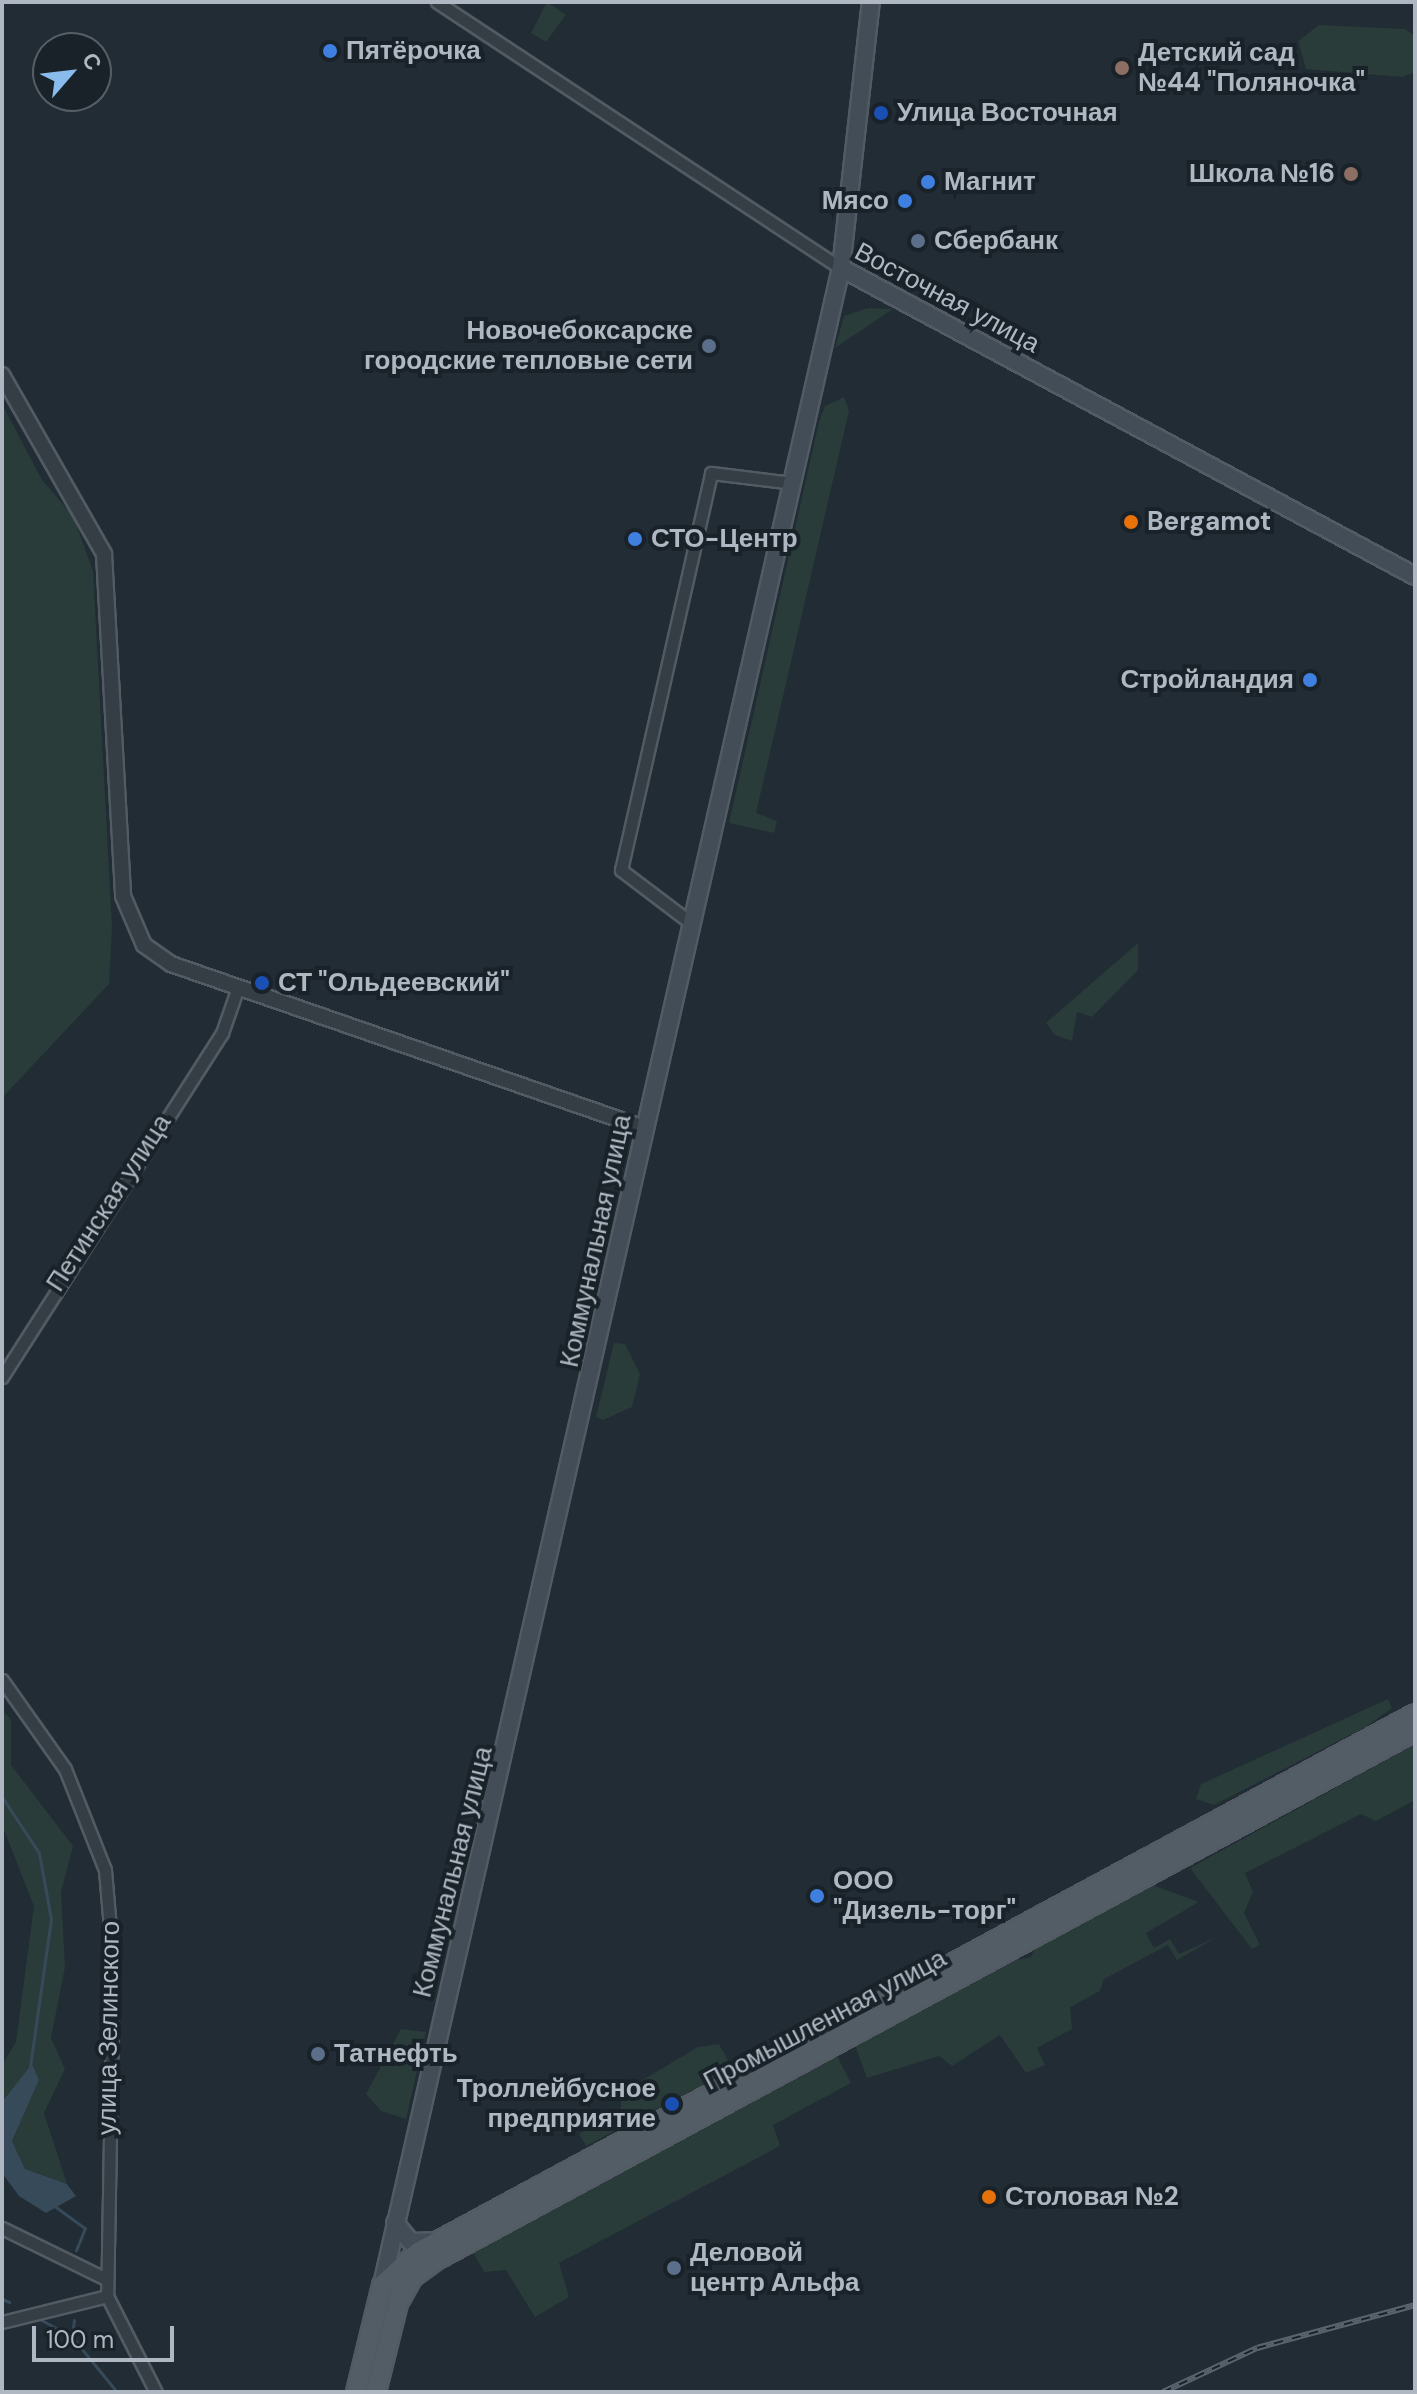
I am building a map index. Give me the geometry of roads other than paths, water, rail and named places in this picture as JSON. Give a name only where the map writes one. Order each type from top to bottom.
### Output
[{"type":"main road","name":"Коммунальная улица","points":[[395,2223],[529,1660],[644,1128],[841,268],[871,2]]},
{"type":"main road","name":"Восточная улица","points":[[841,268],[1415,576]]},
{"type":"main road","name":"Промышленная улица","points":[[400,2300],[421,2270],[752,2081],[1174,1852],[1415,1714]]},
{"type":"main road","name":"Промышленная улица","points":[[1174,1852],[1415,1731]]},
{"type":"main road","name":"Промышленная улица","points":[[382,2285],[403,2261],[439,2240],[752,2081]]},
{"type":"main road","points":[[395,2223],[411,2242],[439,2240]]},
{"type":"main road","name":"Промышленная улица","points":[[376,2392],[400,2300],[403,2261],[395,2223]]},
{"type":"main road","name":"Промышленная улица","points":[[356,2392],[395,2223]]},
{"type":"main road","points":[[403,2261],[421,2270]]},
{"type":"street","name":"Восточная улица","points":[[437,2],[841,268]]},
{"type":"street","points":[[2,375],[104,554],[127,915],[153,953],[238,987],[644,1128]]},
{"type":"street","points":[[691,923],[621,870],[711,473],[792,483]]},
{"type":"street","name":"Петинская улица","points":[[2,1377],[222,1033],[238,987]]},
{"type":"street","name":"улица Зелинского","points":[[2,1680],[83,1801],[105,1870],[113,1964],[107,2296],[156,2392]]},
{"type":"street","points":[[2,2228],[106,2279]]},
{"type":"street","points":[[2,2322],[107,2296]]},
{"type":"water","points":[[32,2064],[39,2080],[12,2141],[25,2169],[67,2184],[76,2196],[46,2213],[19,2196],[2,2173],[2,2102]]},
{"type":"waterway","points":[[2,1797],[39,1853],[51,1919],[30,2067]]},
{"type":"waterway","points":[[53,2205],[85,2228],[76,2250]]},
{"type":"waterway","points":[[2,2299],[9,2302]]},
{"type":"waterway","points":[[36,2317],[72,2337],[117,2392]]},
{"type":"waterway","points":[[72,2336],[74,2320]]},
{"type":"railway","points":[[1163,2392],[1257,2348],[1415,2305]]},
{"type":"place","name":"Пятёрочка","points":[[330,51]]},
{"type":"place","name":"Детский сад №44 \"Поляночка\"","points":[[1122,68]]},
{"type":"place","name":"Улица Восточная","points":[[881,113]]},
{"type":"place","name":"Школа №16","points":[[1351,174]]},
{"type":"place","name":"Магнит","points":[[928,182]]},
{"type":"place","name":"Мясо","points":[[905,201]]},
{"type":"place","name":"Сбербанк","points":[[918,241]]},
{"type":"place","name":"Новочебоксарске городские тепловые сети","points":[[709,346]]},
{"type":"place","name":"Bergamot","points":[[1131,522]]},
{"type":"place","name":"СТО-Центр","points":[[635,539]]},
{"type":"place","name":"Стройландия","points":[[1310,680]]},
{"type":"place","name":"СТ \"Ольдеевский\"","points":[[262,983]]},
{"type":"place","name":"ООО \"Дизель-торг\"","points":[[817,1896]]},
{"type":"place","name":"Татнефть","points":[[318,2054]]},
{"type":"place","name":"Троллейбусное предприятие","points":[[672,2104]]},
{"type":"place","name":"Столовая №2","points":[[989,2197]]},
{"type":"place","name":"Деловой центр Альфа","points":[[674,2268]]}]
